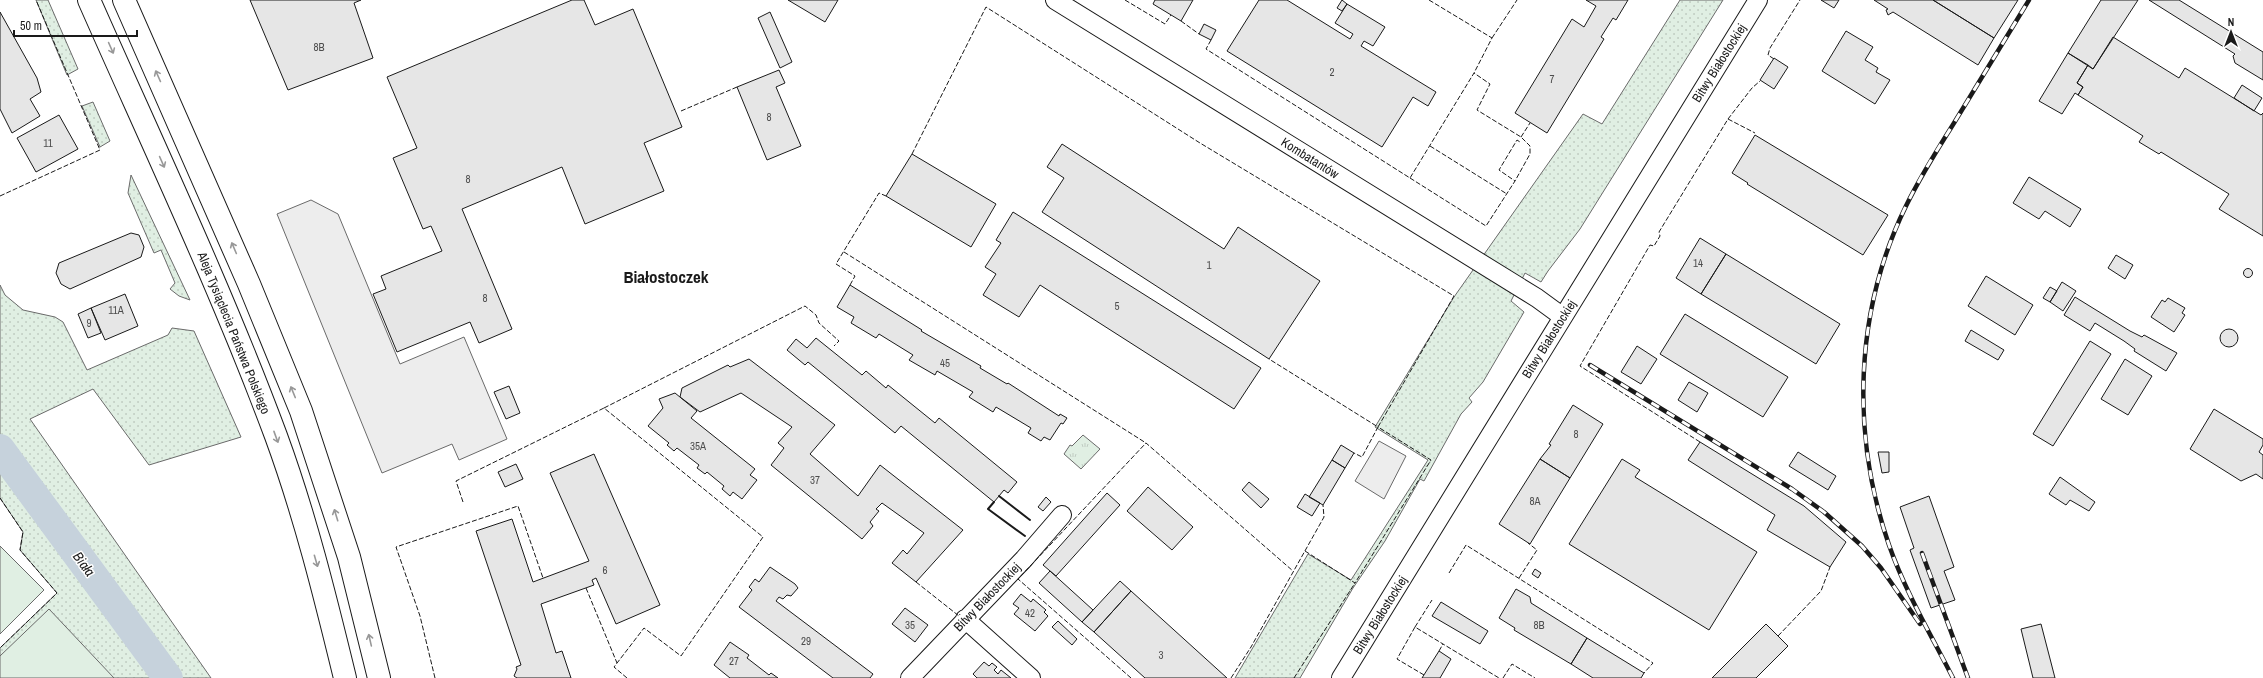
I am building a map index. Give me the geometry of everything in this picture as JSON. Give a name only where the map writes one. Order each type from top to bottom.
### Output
[{"type":"main road","points":[[124,0],[249,284],[301,411],[349,557],[379,678]]},
{"type":"main road","name":"Aleja Tysiąclecia Państwa Polskiego","points":[[90,1],[227,312],[276,436],[317,564],[345,678]]},
{"type":"street","name":"Kombatantów","points":[[1055,0],[1537,298],[1563,317]]},
{"type":"street","name":"Bitwy Białostockiej","points":[[1341,678],[1758,0]]},
{"type":"street","name":"Bitwy Białostockiej","points":[[910,678],[1024,559],[1062,515]]},
{"type":"street","points":[[965,619],[1031,678]]},
{"type":"green space","points":[[36,0],[48,0],[78,69],[67,75]]},
{"type":"green space","points":[[1680,0],[1723,0],[1580,229],[1541,282],[1525,273],[1511,301],[1524,312],[1483,382],[1469,398],[1472,402],[1461,414],[1424,481],[1420,479],[1385,541],[1353,588],[1300,678],[1235,678],[1308,554],[1351,580],[1428,460],[1375,427],[1454,297],[1583,114],[1602,124]]},
{"type":"green space","points":[[93,102],[110,141],[100,147],[82,106]]},
{"type":"green space","points":[[131,175],[190,300],[179,296],[170,289],[175,283],[161,250],[154,253],[128,193]]},
{"type":"green space","points":[[0,285],[5,295],[23,310],[55,317],[63,322],[87,370],[168,335],[172,328],[194,331],[241,437],[149,465],[93,389],[30,419],[211,678],[0,678],[0,648],[57,593],[20,550],[23,532],[0,498]]},
{"type":"green space","points":[[1083,435],[1100,449],[1081,469],[1064,454],[1070,445],[1072,446]]},
{"type":"green space","points":[[0,546],[44,590],[0,634]]},
{"type":"green space","points":[[49,609],[114,678],[0,678],[0,656]]},
{"type":"shaded area","points":[[311,200],[338,214],[400,364],[464,337],[507,439],[459,460],[452,444],[382,473],[277,214]]},
{"type":"shaded area","points":[[1379,441],[1406,456],[1384,499],[1355,481]]},
{"type":"building","points":[[250,0],[361,0],[354,3],[373,58],[288,90]]},
{"type":"building","points":[[572,0],[584,0],[595,25],[633,9],[682,127],[644,143],[664,191],[585,224],[562,167],[462,209],[512,329],[479,343],[470,322],[397,352],[373,294],[386,289],[381,276],[442,251],[431,226],[423,229],[393,158],[417,148],[387,77]]},
{"type":"building","points":[[788,0],[838,0],[825,22]]},
{"type":"building","points":[[1155,0],[1193,0],[1181,21],[1153,4]]},
{"type":"building","points":[[1259,0],[1287,0],[1350,39],[1353,34],[1335,23],[1347,4],[1385,27],[1373,46],[1364,41],[1361,46],[1436,92],[1428,106],[1413,97],[1382,147],[1227,51]]},
{"type":"building","points":[[1342,0],[1347,4],[1342,11],[1337,8]]},
{"type":"building","points":[[1586,0],[1628,0],[1616,20],[1613,18],[1601,37],[1604,39],[1547,133],[1515,113],[1572,19],[1584,27],[1596,6]]},
{"type":"building","points":[[1821,0],[1839,0],[1834,8]]},
{"type":"building","points":[[1874,0],[1933,0],[1994,38],[1978,65],[1893,12],[1888,15],[1886,10],[1888,9]]},
{"type":"building","points":[[1933,0],[2018,0],[1994,38]]},
{"type":"building","points":[[2101,0],[2138,0],[2093,69],[2068,53]]},
{"type":"building","points":[[2149,0],[2179,0],[2263,52],[2263,80],[2235,63],[2233,56],[2235,54]]},
{"type":"building","points":[[0,12],[37,78],[41,92],[30,99],[40,116],[12,133],[0,109]]},
{"type":"building","points":[[770,12],[792,62],[780,68],[758,18]]},
{"type":"building","points":[[1204,24],[1216,30],[1211,40],[1199,34]]},
{"type":"building","points":[[1846,31],[1873,47],[1865,60],[1878,68],[1876,72],[1890,80],[1875,104],[1822,71]]},
{"type":"building","points":[[2113,37],[2179,78],[2185,68],[2261,115],[2263,113],[2263,236],[2219,209],[2229,194],[2161,152],[2159,154],[2139,142],[2143,136],[2078,95],[2083,87],[2077,83],[2088,65],[2093,69]]},
{"type":"building","points":[[2068,53],[2088,65],[2077,83],[2083,87],[2078,95],[2075,93],[2062,114],[2039,101]]},
{"type":"building","points":[[1774,58],[1788,67],[1774,89],[1760,80]]},
{"type":"building","points":[[779,70],[785,83],[776,87],[801,146],[767,160],[737,87]]},
{"type":"building","points":[[2242,85],[2262,98],[2254,111],[2234,98]]},
{"type":"building","points":[[59,115],[78,149],[36,172],[17,138]]},
{"type":"building","points":[[1755,135],[1888,215],[1863,255],[1747,184],[1748,183],[1732,173]]},
{"type":"building","points":[[1062,144],[1224,249],[1238,227],[1320,281],[1269,359],[1042,212],[1064,178],[1047,167]]},
{"type":"building","points":[[912,154],[996,204],[971,247],[886,196]]},
{"type":"building","points":[[2029,177],[2081,209],[2070,227],[2045,211],[2039,219],[2013,203]]},
{"type":"building","points":[[1013,212],[1261,368],[1234,409],[1040,285],[1019,317],[983,295],[996,274],[985,267],[1001,243],[996,240]]},
{"type":"building","points":[[131,233],[139,235],[144,247],[141,257],[70,289],[61,284],[56,273],[59,263]]},
{"type":"building","points":[[1700,238],[1726,254],[1701,294],[1676,278]]},
{"type":"building","points":[[1726,254],[1840,324],[1816,364],[1701,294]]},
{"type":"building","points":[[2116,255],[2133,265],[2125,279],[2108,268]]},
{"type":"building","points":[[2248,268],[2253,273],[2248,278],[2243,273]]},
{"type":"building","points":[[1986,276],[2033,305],[2015,335],[1968,306]]},
{"type":"building","points":[[2062,282],[2076,291],[2063,311],[2050,302]]},
{"type":"building","points":[[850,285],[922,330],[921,331],[981,366],[980,368],[1007,384],[1008,383],[1059,416],[1060,414],[1067,418],[1063,424],[1061,423],[1050,440],[1044,437],[1041,441],[1028,433],[1031,428],[996,407],[993,412],[969,397],[973,392],[937,371],[935,375],[909,360],[913,355],[879,334],[876,338],[851,323],[854,317],[837,307]]},
{"type":"building","points":[[2050,287],[2057,291],[2050,302],[2043,298]]},
{"type":"building","points":[[125,294],[138,326],[105,340],[91,308]]},
{"type":"building","points":[[2075,297],[2130,331],[2142,337],[2144,335],[2177,353],[2166,371],[2134,351],[2135,349],[2124,341],[2095,323],[2090,331],[2064,315]]},
{"type":"building","points":[[2168,298],[2185,308],[2182,313],[2185,315],[2174,332],[2151,317],[2162,300],[2165,302]]},
{"type":"building","points":[[91,308],[101,333],[88,338],[78,314]]},
{"type":"building","points":[[1685,314],[1788,377],[1763,417],[1660,354]]},
{"type":"building","points":[[2225,329],[2233,329],[2238,334],[2236,345],[2233,347],[2225,347],[2220,342],[2220,334]]},
{"type":"building","points":[[1971,330],[2004,350],[1998,360],[1965,341]]},
{"type":"building","points":[[816,338],[862,375],[866,371],[886,388],[888,385],[935,423],[939,418],[1017,482],[1008,493],[1004,490],[994,502],[901,426],[895,433],[808,362],[805,365],[787,350],[796,339],[807,348]]},
{"type":"building","points":[[2090,341],[2111,354],[2053,446],[2033,434]]},
{"type":"building","points":[[1637,346],[1657,359],[1641,384],[1621,372]]},
{"type":"building","points":[[749,359],[835,425],[810,454],[858,496],[880,465],[963,530],[916,582],[892,563],[903,550],[907,554],[924,533],[882,503],[876,509],[879,511],[870,522],[873,526],[862,539],[771,465],[784,448],[778,443],[792,427],[741,393],[700,412],[680,397],[682,388],[728,365],[730,367]]},
{"type":"building","points":[[2125,359],[2152,376],[2128,415],[2101,399]]},
{"type":"building","points":[[1689,382],[1708,393],[1697,412],[1678,400]]},
{"type":"building","points":[[509,386],[520,413],[506,419],[494,392]]},
{"type":"building","points":[[675,393],[697,411],[691,418],[755,469],[750,475],[757,480],[742,499],[733,492],[730,496],[722,489],[724,486],[707,472],[705,474],[697,468],[699,465],[677,448],[674,451],[667,445],[669,443],[648,426],[663,408],[659,399]]},
{"type":"building","points":[[1573,405],[1603,424],[1570,478],[1540,459],[1551,445],[1549,444]]},
{"type":"building","points":[[2214,409],[2263,439],[2263,445],[2259,452],[2263,455],[2263,479],[2256,474],[2241,481],[2190,449]]},
{"type":"building","points":[[1700,442],[1804,506],[1846,542],[1830,567],[1767,530],[1775,515],[1688,460]]},
{"type":"building","points":[[1341,445],[1354,453],[1345,468],[1332,460]]},
{"type":"building","points":[[1798,452],[1836,476],[1828,490],[1789,466]]},
{"type":"building","points":[[1878,452],[1889,452],[1889,472],[1882,473]]},
{"type":"building","points":[[594,454],[660,605],[616,624],[596,578],[592,580],[594,585],[541,604],[556,653],[562,651],[571,678],[517,678],[514,676],[517,669],[516,667],[521,665],[476,531],[512,519],[533,582],[589,561],[550,473]]},
{"type":"building","points":[[1540,459],[1570,478],[1530,544],[1499,524]]},
{"type":"building","points":[[1622,459],[1640,470],[1635,477],[1757,552],[1709,630],[1569,544]]},
{"type":"building","points":[[1332,460],[1345,468],[1323,505],[1309,497]]},
{"type":"building","points":[[516,464],[523,479],[505,487],[498,472]]},
{"type":"building","points":[[2060,477],[2095,502],[2089,511],[2070,500],[2066,505],[2049,494]]},
{"type":"building","points":[[1249,482],[1269,499],[1261,508],[1242,490]]},
{"type":"building","points":[[1148,487],[1193,527],[1172,550],[1127,511]]},
{"type":"building","points":[[1107,493],[1120,505],[1056,576],[1043,565]]},
{"type":"building","points":[[1305,494],[1320,503],[1312,516],[1297,507]]},
{"type":"building","points":[[1929,496],[1954,567],[1944,571],[1955,600],[1931,608],[1910,550],[1914,548],[1900,507]]},
{"type":"building","points":[[1046,497],[1051,502],[1043,511],[1038,507]]},
{"type":"building","points":[[770,567],[795,584],[798,588],[791,596],[787,595],[783,599],[779,597],[776,601],[873,674],[870,678],[833,678],[739,607],[752,590],[749,587],[755,579],[759,582]]},
{"type":"building","points":[[1535,569],[1541,573],[1538,578],[1532,574]]},
{"type":"building","points":[[1050,571],[1093,610],[1082,622],[1039,583]]},
{"type":"building","points":[[1120,581],[1131,591],[1094,632],[1082,622]]},
{"type":"building","points":[[1516,589],[1530,597],[1531,603],[1587,638],[1571,664],[1514,630],[1515,628],[1499,618]]},
{"type":"building","points":[[1131,591],[1227,678],[1145,678],[1094,632]]},
{"type":"building","points":[[1021,594],[1031,602],[1033,599],[1046,610],[1044,612],[1048,616],[1035,631],[1014,614],[1019,608],[1013,604]]},
{"type":"building","points":[[1441,602],[1488,631],[1480,644],[1432,616]]},
{"type":"building","points":[[905,608],[928,625],[915,642],[892,624]]},
{"type":"building","points":[[1058,621],[1077,639],[1072,645],[1052,627]]},
{"type":"building","points":[[1766,624],[1788,646],[1756,678],[1712,678]]},
{"type":"building","points":[[2041,624],[2055,678],[2033,678],[2021,629]]},
{"type":"building","points":[[1587,638],[1644,673],[1641,678],[1593,678],[1571,664]]},
{"type":"building","points":[[730,642],[749,655],[747,658],[769,675],[771,673],[778,678],[730,678],[714,665]]},
{"type":"building","points":[[1439,651],[1451,659],[1440,678],[1422,678]]},
{"type":"building","points":[[984,662],[989,666],[992,663],[997,667],[994,670],[998,674],[1001,670],[1011,678],[977,678],[973,674]]},
{"type":"waterway","name":"Biała","points":[[0,449],[168,678]]},
{"type":"railway","points":[[1953,678],[1919,613],[1895,562],[1877,503],[1868,461],[1864,417],[1864,374],[1868,331],[1876,288],[1889,246],[1906,206],[1929,164],[2029,0]]},
{"type":"railway","points":[[1590,365],[1792,489],[1824,512],[1862,546],[1881,568],[1920,624]]},
{"type":"railway","points":[[1922,553],[1968,678]]},
{"type":"fence","points":[[0,196],[100,150],[36,0]]},
{"type":"fence","points":[[1125,0],[1165,24],[1171,15]]},
{"type":"fence","points":[[1429,0],[1492,38],[1474,73]]},
{"type":"fence","points":[[1492,38],[1517,0]]},
{"type":"fence","points":[[1774,59],[1768,55],[1770,48],[1800,0]]},
{"type":"fence","points":[[912,154],[986,7],[1200,143],[1454,296],[1378,427],[1269,359]]},
{"type":"fence","points":[[1181,21],[1199,34]]},
{"type":"fence","points":[[1211,40],[1206,49],[1410,178],[1474,73],[1490,84],[1477,110],[1521,137],[1530,146],[1530,154],[1515,181]]},
{"type":"fence","points":[[1700,442],[1580,366],[1650,245],[1654,246],[1660,236],[1659,232],[1728,119],[1752,88],[1760,81]]},
{"type":"fence","points":[[681,111],[737,87]]},
{"type":"fence","points":[[1728,119],[1755,133]]},
{"type":"fence","points":[[1521,137],[1530,123]]},
{"type":"fence","points":[[1410,178],[1486,226],[1515,181],[1499,170],[1517,140],[1520,142]]},
{"type":"fence","points":[[1430,146],[1507,194]]},
{"type":"fence","points":[[850,285],[855,276],[836,264],[879,193],[886,196]]},
{"type":"fence","points":[[844,252],[1146,443]]},
{"type":"fence","points":[[604,408],[805,306],[816,315],[819,323],[839,341],[834,346]]},
{"type":"fence","points":[[463,502],[456,481],[604,408],[763,537],[681,656],[644,628],[614,667],[627,678]]},
{"type":"fence","points":[[1305,551],[1355,583],[1431,460],[1378,427],[1362,457],[1354,453]]},
{"type":"fence","points":[[1131,678],[1018,579],[1146,443],[1293,571]]},
{"type":"fence","points":[[0,498],[23,532],[20,550],[57,593],[0,648]]},
{"type":"fence","points":[[1231,678],[1251,647],[1324,517],[1323,505]]},
{"type":"fence","points":[[435,678],[420,616],[396,547],[518,506],[543,578]]},
{"type":"fence","points":[[1519,578],[1537,550],[1528,543]]},
{"type":"fence","points":[[1449,573],[1466,545],[1653,663],[1644,673]]},
{"type":"fence","points":[[1778,636],[1821,591],[1830,567]]},
{"type":"fence","points":[[916,582],[959,616],[960,614]]},
{"type":"fence","points":[[1294,678],[1355,583]]},
{"type":"fence","points":[[586,588],[617,663]]},
{"type":"fence","points":[[1415,627],[1432,600]]},
{"type":"fence","points":[[1424,675],[1397,659],[1415,627],[1499,678]]},
{"type":"fence","points":[[1439,651],[1443,644]]},
{"type":"fence","points":[[1503,678],[1512,664],[1535,678]]},
{"type":"wall","points":[[999,496],[1030,520]]},
{"type":"wall","points":[[994,502],[988,509],[1025,536]]},
{"type":"district","name":"Białostoczek","points":[[666,276]]}]
